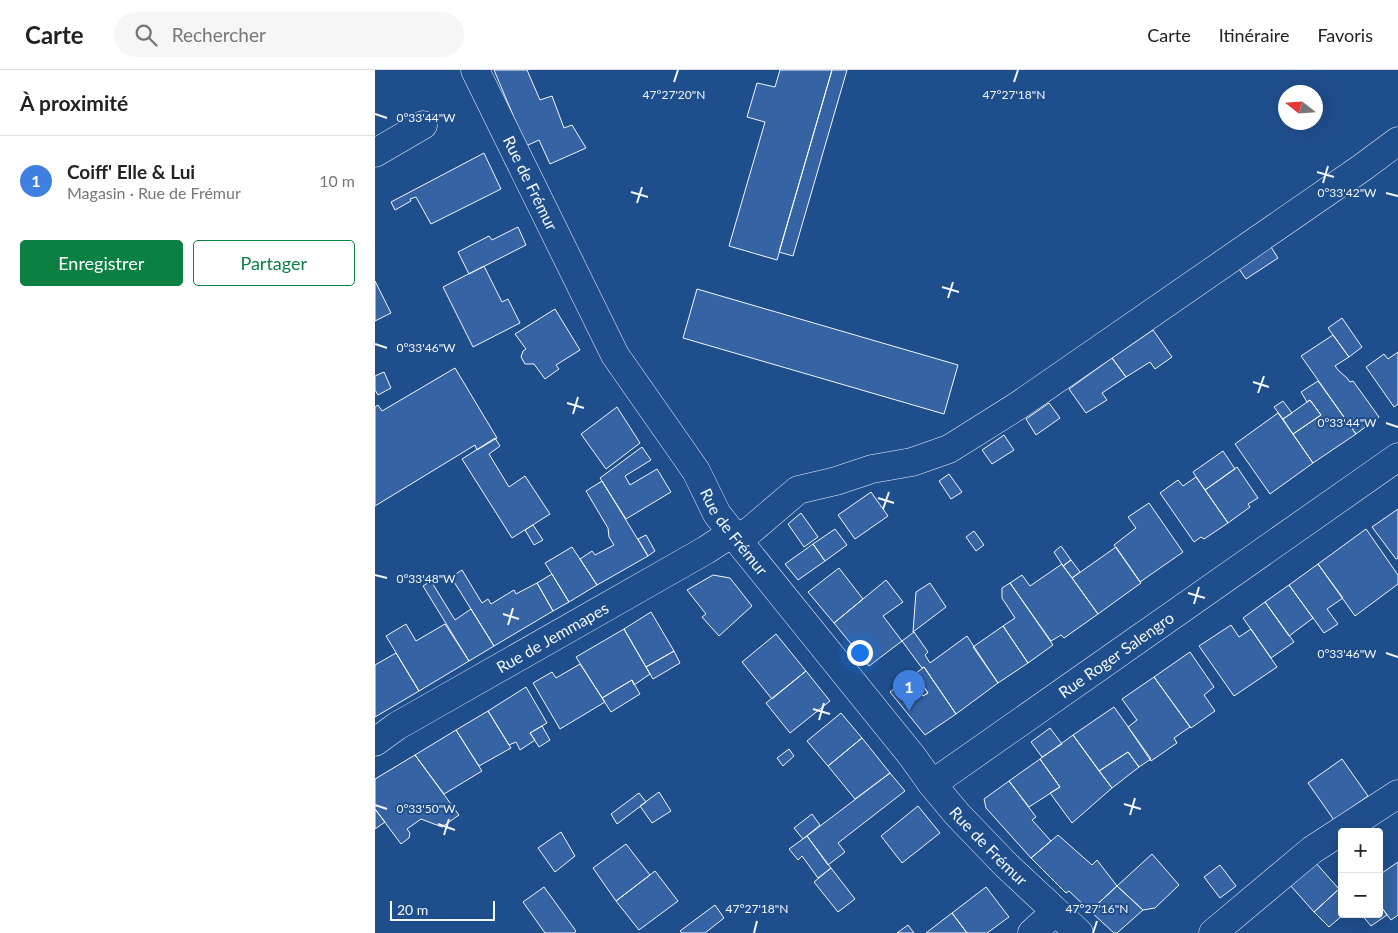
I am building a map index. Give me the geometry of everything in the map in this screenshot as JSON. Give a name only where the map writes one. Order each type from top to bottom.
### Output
[{"type":"street","name":"Rue de Frémur","points":[[475,70],[615,355],[695,472],[717,514],[913,756],[932,784],[957,814],[1006,865],[1079,933]]},
{"type":"street","points":[[375,153],[423,125]]},
{"type":"street","name":"Rue de Jemmapes","points":[[375,742],[397,726],[706,550],[751,530],[798,490],[836,481],[872,469],[912,462],[949,449],[1019,405],[1398,141]]},
{"type":"street","name":"Rue Roger Salengro","points":[[932,784],[1398,457]]},
{"type":"street","points":[[1213,933],[1312,850],[1398,794]]},
{"type":"street","points":[[1032,933],[1055,912]]},
{"type":"building","points":[[494,70],[527,70],[540,100],[552,96],[564,128],[572,125],[586,148],[550,164],[539,140],[526,146]]},
{"type":"building","points":[[780,70],[832,70],[777,260],[729,246],[765,122],[747,117],[757,83],[775,87]]},
{"type":"building","points":[[832,70],[847,70],[793,256],[779,252]]},
{"type":"building","points":[[484,153],[501,189],[431,224],[416,197],[395,210],[391,202]]},
{"type":"building","points":[[518,227],[526,245],[469,274],[458,252],[489,236],[492,240]]},
{"type":"building","points":[[1271,247],[1278,258],[1246,279],[1239,269]]},
{"type":"building","points":[[484,266],[502,302],[508,299],[520,323],[473,347],[443,287]]},
{"type":"building","points":[[375,281],[391,313],[375,321]]},
{"type":"building","points":[[697,289],[958,365],[944,414],[683,338]]},
{"type":"building","points":[[555,309],[580,350],[556,365],[559,369],[545,379],[534,364],[525,364],[521,357],[526,349],[515,334]]},
{"type":"building","points":[[1342,318],[1362,347],[1349,357],[1328,328]]},
{"type":"building","points":[[1153,330],[1172,357],[1155,369],[1150,362],[1126,377],[1112,358]]},
{"type":"building","points":[[1333,335],[1349,357],[1335,366],[1350,382],[1353,381],[1379,417],[1356,434],[1301,356]]},
{"type":"building","points":[[1398,352],[1398,404],[1394,407],[1366,367],[1384,354],[1388,359]]},
{"type":"building","points":[[1112,358],[1126,377],[1102,393],[1107,400],[1086,413],[1069,389]]},
{"type":"building","points":[[455,368],[497,438],[477,450],[475,445],[375,506],[375,407],[378,405],[382,411]]},
{"type":"building","points":[[384,372],[391,388],[378,395],[375,390],[375,376]]},
{"type":"building","points":[[1318,381],[1356,434],[1313,463],[1293,434],[1321,415],[1310,400],[1307,402],[1301,392]]},
{"type":"building","points":[[1310,400],[1321,415],[1293,434],[1283,419]]},
{"type":"building","points":[[1283,401],[1292,413],[1283,419],[1274,407]]},
{"type":"building","points":[[1049,403],[1060,418],[1036,435],[1026,419]]},
{"type":"building","points":[[617,407],[640,443],[606,469],[581,434]]},
{"type":"building","points":[[1278,413],[1313,463],[1270,494],[1235,444]]},
{"type":"building","points":[[1004,435],[1014,450],[992,464],[982,450]]},
{"type":"building","points":[[495,438],[500,446],[489,454],[509,487],[525,476],[550,514],[512,538],[462,459]]},
{"type":"building","points":[[642,447],[651,460],[625,476],[630,485],[657,469],[671,492],[626,519],[600,478]]},
{"type":"building","points":[[1223,451],[1235,469],[1205,490],[1193,472]]},
{"type":"building","points":[[1237,467],[1258,498],[1248,504],[1250,507],[1228,523],[1205,490]]},
{"type":"building","points":[[949,474],[962,492],[951,499],[939,481]]},
{"type":"building","points":[[1196,477],[1228,523],[1204,539],[1201,537],[1194,542],[1160,493],[1178,480],[1183,486]]},
{"type":"building","points":[[602,481],[648,556],[597,585],[580,559],[592,551],[595,555],[614,545],[609,537],[608,528],[586,491]]},
{"type":"building","points":[[871,492],[888,516],[855,539],[838,515]]},
{"type":"building","points":[[1149,503],[1183,552],[1140,582],[1114,545],[1136,528],[1128,517]]},
{"type":"building","points":[[1398,509],[1398,558],[1396,559],[1372,527]]},
{"type":"building","points":[[801,513],[818,537],[804,547],[788,524]]},
{"type":"building","points":[[533,525],[543,540],[534,545],[525,530]]},
{"type":"building","points":[[835,529],[847,545],[825,561],[813,544]]},
{"type":"building","points":[[1366,529],[1398,575],[1398,584],[1355,616],[1318,564]]},
{"type":"building","points":[[974,531],[984,545],[976,551],[966,537]]},
{"type":"building","points":[[646,535],[655,551],[648,556],[638,539]]},
{"type":"building","points":[[813,544],[825,561],[798,580],[785,564]]},
{"type":"building","points":[[1061,546],[1071,560],[1063,566],[1054,552]]},
{"type":"building","points":[[572,547],[597,585],[569,602],[545,563]]},
{"type":"building","points":[[1116,547],[1141,583],[1098,614],[1072,578]]},
{"type":"building","points":[[1071,560],[1080,572],[1072,578],[1063,566]]},
{"type":"building","points":[[1062,564],[1098,614],[1064,638],[1061,635],[1051,641],[1010,583],[1022,575],[1030,586]]},
{"type":"building","points":[[1318,564],[1343,598],[1327,609],[1338,624],[1324,633],[1289,585]]},
{"type":"building","points":[[839,568],[863,599],[834,623],[808,592]]},
{"type":"building","points":[[462,570],[482,603],[488,599],[491,604],[514,590],[516,594],[537,583],[553,611],[494,646],[451,577]]},
{"type":"building","points":[[552,574],[569,602],[553,611],[537,583]]},
{"type":"building","points":[[713,575],[730,578],[752,606],[719,636],[702,617],[706,614],[687,590]]},
{"type":"building","points":[[886,580],[903,602],[883,616],[902,641],[869,666],[834,623]]},
{"type":"building","points":[[431,581],[455,620],[471,609],[494,646],[469,661],[423,586]]},
{"type":"building","points":[[930,583],[946,607],[913,632],[916,592]]},
{"type":"building","points":[[1010,583],[1053,645],[1028,663],[1003,626],[1015,618],[1002,598],[1002,588]]},
{"type":"building","points":[[1289,585],[1313,618],[1289,636],[1265,602]]},
{"type":"building","points":[[1265,602],[1294,642],[1271,658],[1243,618]]},
{"type":"building","points":[[651,612],[674,651],[646,667],[624,629]]},
{"type":"building","points":[[406,624],[416,641],[445,624],[469,661],[419,691],[386,636]]},
{"type":"building","points":[[1231,625],[1239,637],[1251,629],[1277,667],[1234,696],[1199,646]]},
{"type":"building","points":[[1003,626],[1028,663],[998,683],[973,647]]},
{"type":"building","points":[[624,629],[650,674],[634,685],[632,680],[602,698],[576,657]]},
{"type":"building","points":[[914,632],[928,652],[925,655],[930,663],[967,636],[998,683],[956,714],[924,667],[922,668],[902,641]]},
{"type":"building","points":[[776,634],[806,671],[772,699],[742,662]]},
{"type":"building","points":[[674,651],[680,663],[653,679],[646,667]]},
{"type":"building","points":[[1190,652],[1214,687],[1204,695],[1215,711],[1191,728],[1154,677]]},
{"type":"building","points":[[396,653],[419,691],[375,717],[375,665]]},
{"type":"building","points":[[580,664],[605,702],[560,729],[533,683],[552,672],[556,678]]},
{"type":"building","points":[[924,667],[956,714],[925,735],[890,692],[910,677],[923,696],[928,693],[915,674]]},
{"type":"building","points":[[806,671],[830,701],[790,733],[766,703]]},
{"type":"building","points":[[915,674],[928,693],[923,696],[910,677]]},
{"type":"building","points":[[1154,677],[1190,727],[1174,738],[1177,743],[1151,761],[1128,727],[1137,720],[1122,699]]},
{"type":"building","points":[[632,680],[640,694],[611,712],[602,698]]},
{"type":"building","points":[[526,687],[547,723],[530,733],[535,740],[520,750],[516,742],[509,745],[488,711]]},
{"type":"building","points":[[1114,707],[1151,759],[1139,767],[1128,752],[1099,771],[1073,735]]},
{"type":"building","points":[[488,711],[511,748],[479,766],[456,730]]},
{"type":"building","points":[[841,713],[862,738],[828,766],[807,741]]},
{"type":"building","points":[[542,726],[550,740],[539,747],[530,733]]},
{"type":"building","points":[[1050,728],[1062,744],[1042,757],[1031,742]]},
{"type":"building","points":[[456,730],[482,771],[444,794],[415,755]]},
{"type":"building","points":[[1073,735],[1112,788],[1072,823],[1050,793],[1060,787],[1040,759]]},
{"type":"building","points":[[862,738],[890,773],[855,799],[828,766]]},
{"type":"building","points":[[789,749],[794,756],[783,766],[777,758]]},
{"type":"building","points":[[1128,752],[1139,767],[1112,788],[1099,771]]},
{"type":"building","points":[[415,755],[459,815],[442,827],[421,819],[407,829],[410,833],[409,838],[401,844],[375,809],[375,779]]},
{"type":"building","points":[[1040,759],[1060,787],[1029,807],[1009,781]]},
{"type":"building","points":[[1342,759],[1368,796],[1334,820],[1308,783]]},
{"type":"building","points":[[890,773],[905,791],[838,843],[845,852],[828,865],[807,836]]},
{"type":"building","points":[[1009,781],[1036,817],[1032,820],[1051,841],[1031,858],[986,808],[984,799]]},
{"type":"building","points":[[659,792],[671,811],[652,823],[640,806]]},
{"type":"building","points":[[639,793],[646,802],[617,824],[611,814]]},
{"type":"building","points":[[918,806],[940,833],[902,863],[881,836]]},
{"type":"building","points":[[375,809],[385,822],[375,829]]},
{"type":"building","points":[[812,814],[820,825],[803,839],[794,828]]},
{"type":"building","points":[[561,832],[575,856],[555,872],[538,848]]},
{"type":"building","points":[[1058,835],[1092,865],[1097,860],[1117,886],[1090,911],[1069,891],[1066,893],[1031,858]]},
{"type":"building","points":[[807,836],[831,868],[818,878],[802,856],[798,860],[789,849]]},
{"type":"building","points":[[626,844],[650,875],[616,901],[593,868]]},
{"type":"building","points":[[1152,854],[1179,885],[1155,908],[1143,910],[1117,886]]},
{"type":"building","points":[[1315,862],[1338,890],[1314,912],[1290,885]]},
{"type":"building","points":[[1398,862],[1398,915],[1391,920],[1383,909],[1383,872]]},
{"type":"building","points":[[1220,865],[1236,886],[1220,898],[1204,877]]},
{"type":"building","points":[[831,868],[855,899],[838,912],[814,882]]},
{"type":"building","points":[[655,871],[678,901],[639,930],[616,901]]},
{"type":"building","points":[[1117,886],[1143,910],[1117,933],[1114,933],[1090,911]]},
{"type":"building","points":[[544,887],[576,931],[574,933],[545,933],[523,902]]},
{"type":"building","points":[[986,887],[1009,917],[987,933],[967,933],[952,913]]},
{"type":"building","points":[[1338,890],[1339,918],[1329,927],[1314,912]]},
{"type":"building","points":[[715,905],[724,918],[705,933],[682,933],[680,931]]},
{"type":"building","points":[[1383,910],[1387,915],[1383,918]]},
{"type":"building","points":[[952,913],[967,933],[926,933]]},
{"type":"building","points":[[1364,918],[1383,918],[1371,926]]},
{"type":"building","points":[[908,925],[914,933],[897,933]]},
{"type":"place","name":"Coiff' Elle & Lui","points":[[909,711]]}]
